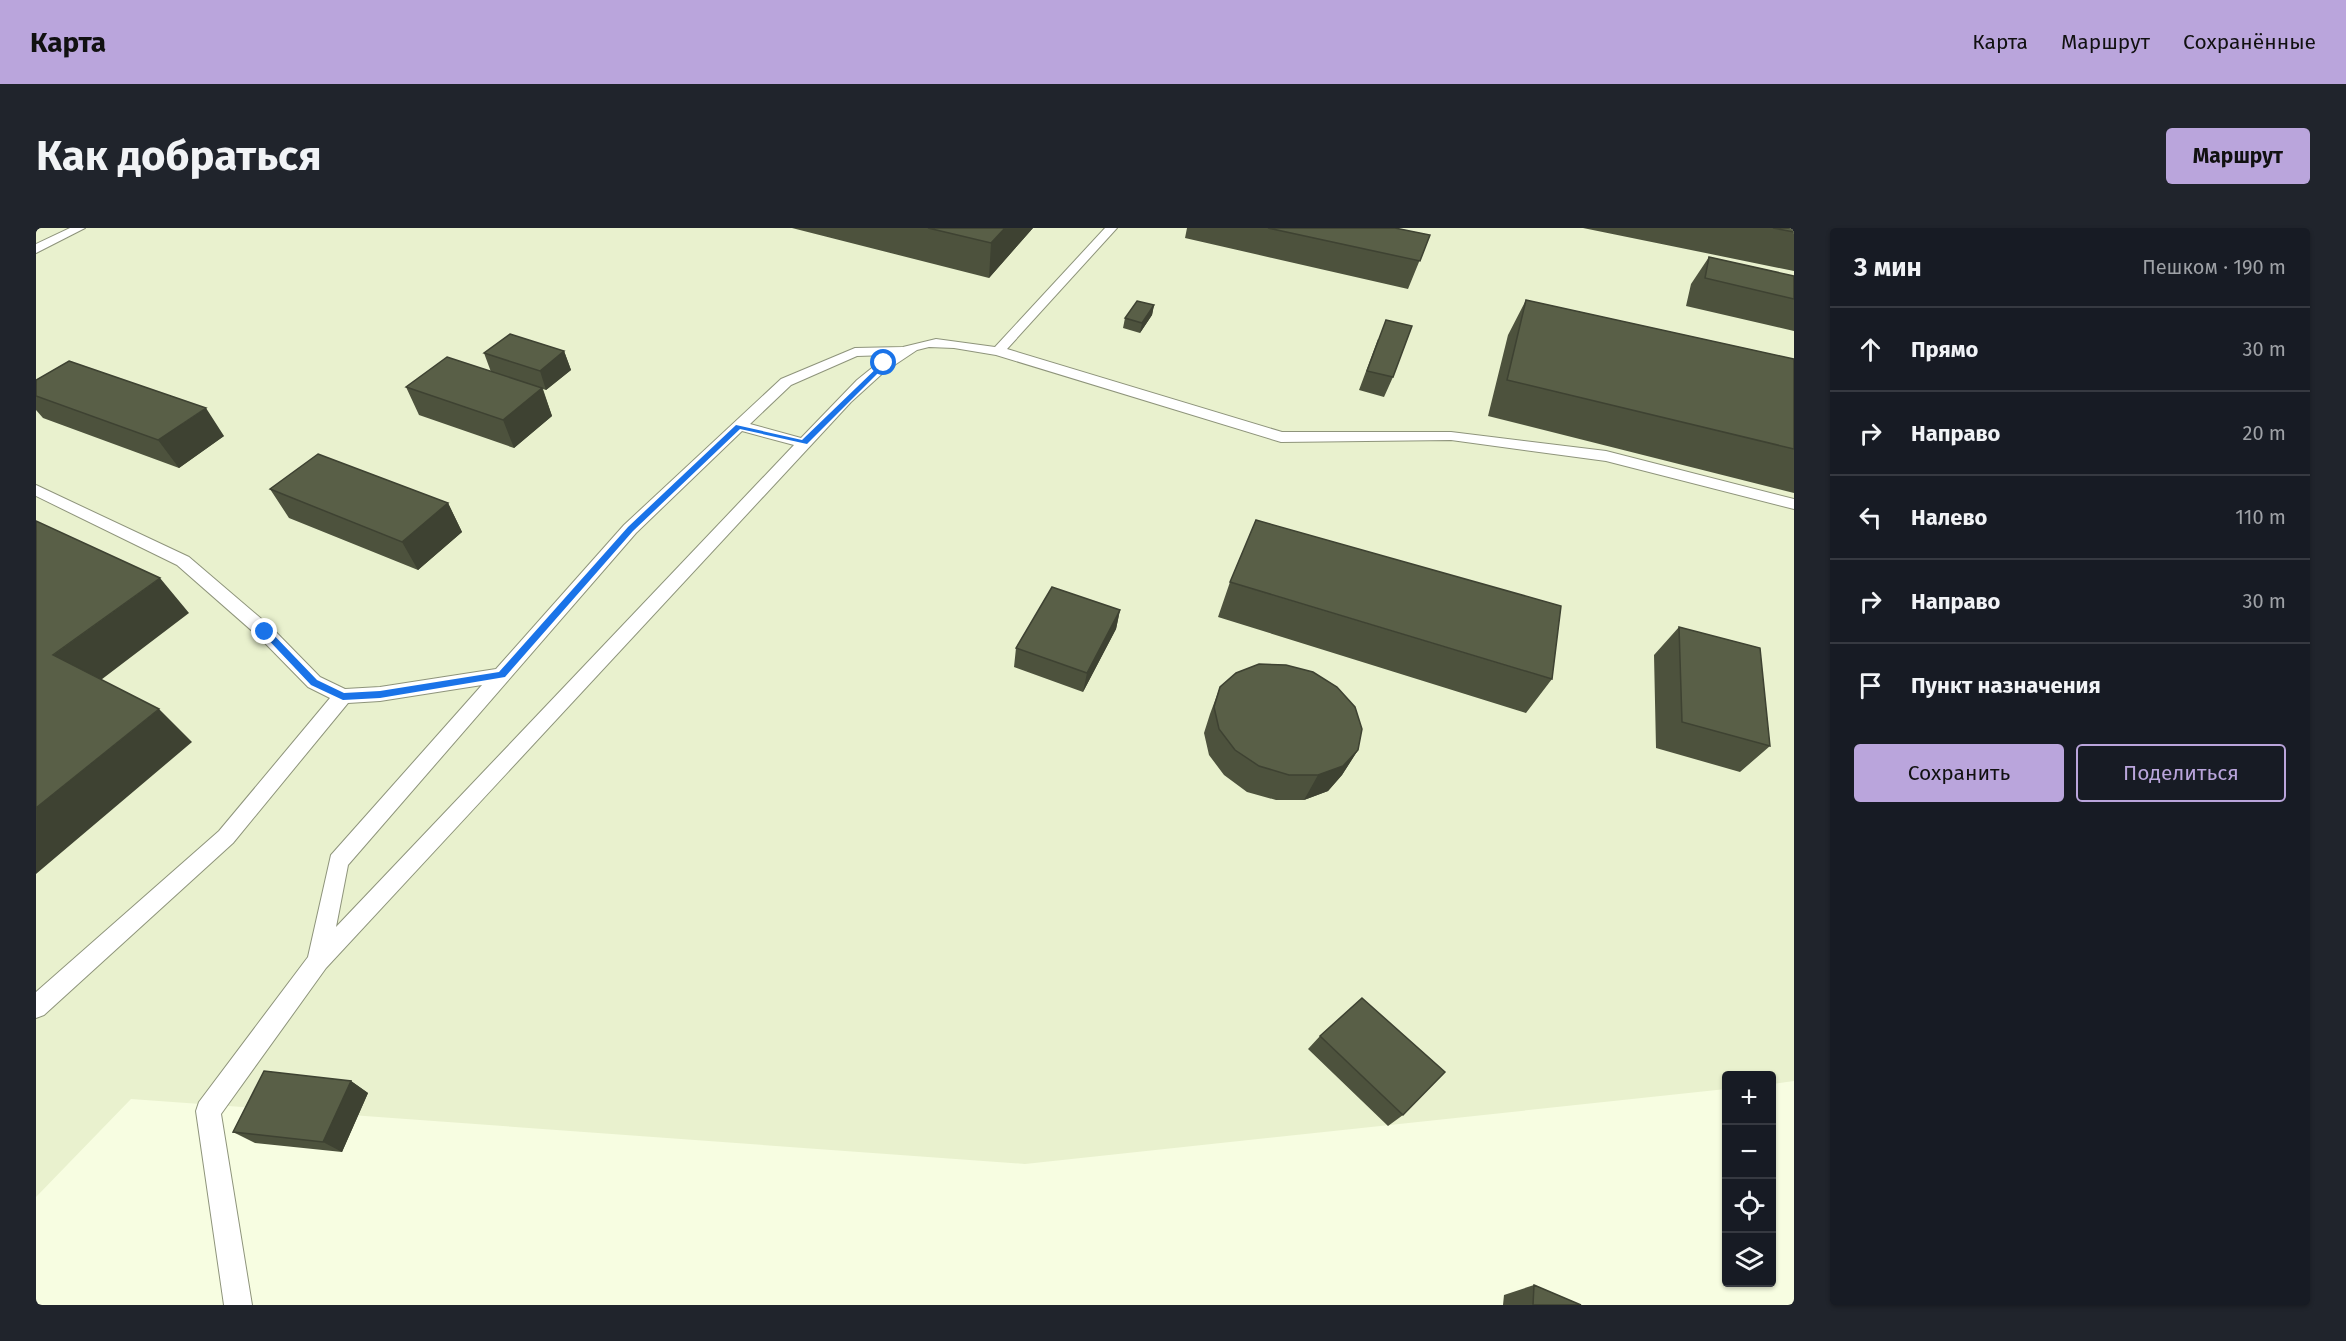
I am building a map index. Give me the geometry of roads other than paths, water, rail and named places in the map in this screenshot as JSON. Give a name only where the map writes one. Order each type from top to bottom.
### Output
[{"type":"lane","points":[[36,249],[79,228]]},
{"type":"lane","points":[[998,351],[1111,228]]},
{"type":"lane","points":[[318,961],[338,861],[630,529],[786,382],[855,352],[903,351],[930,343],[998,351],[1281,437],[1451,436],[1606,456],[1794,504]]},
{"type":"lane","points":[[238,1305],[208,1112],[318,961],[804,443],[884,363],[903,351]]},
{"type":"lane","points":[[739,426],[804,443]]},
{"type":"lane","points":[[36,490],[183,561],[265,632],[314,682],[343,696],[380,694],[502,675]]},
{"type":"lane","points":[[36,1007],[226,837],[343,696]]}]
